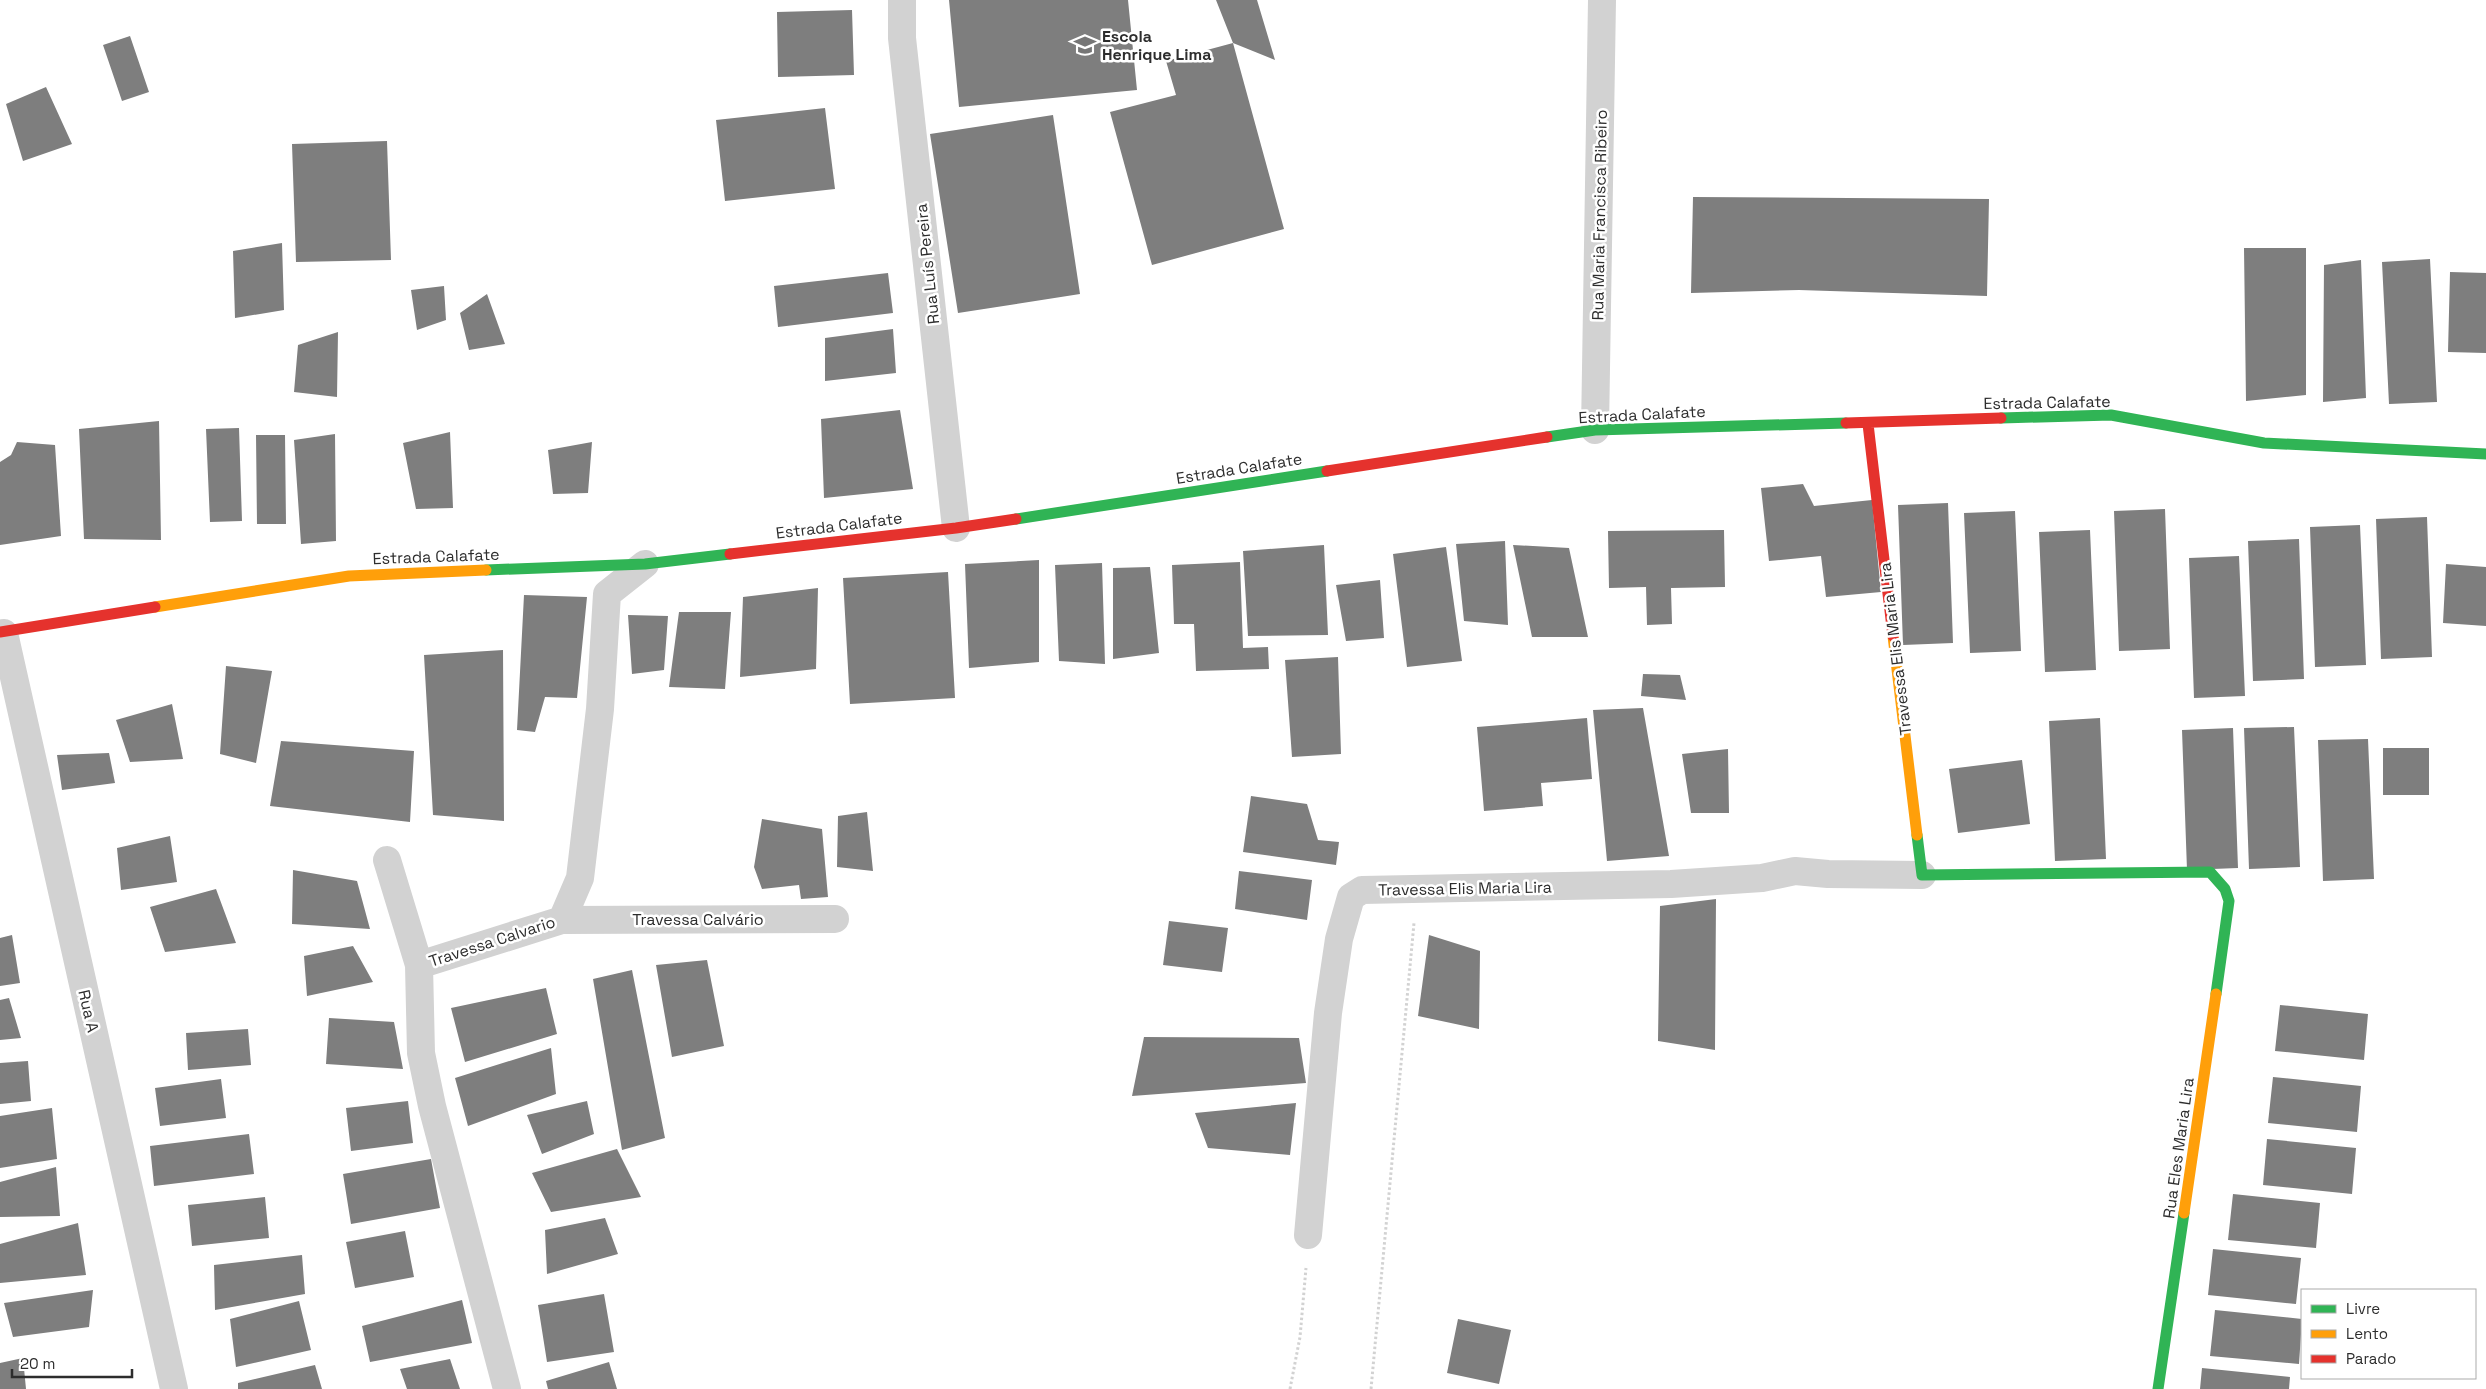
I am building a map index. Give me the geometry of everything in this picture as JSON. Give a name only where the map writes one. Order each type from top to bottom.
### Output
[{"type":"street","name":"Rua Luís Pereira","points":[[902,0],[902,38],[956,528]]},
{"type":"street","name":"Rua Maria Francisca Ribeiro","points":[[1595,430],[1602,0]]},
{"type":"street","name":"Estrada Calafate","points":[[2,633],[349,576],[645,564],[956,528],[1595,430],[2111,416],[2264,443],[2486,454]]},
{"type":"street","name":"Travessa Elis Maria Lira","points":[[1868,424],[1922,875]]},
{"type":"street","name":"Travessa Calvario","points":[[507,1389],[432,1106],[421,1053],[419,965],[562,920],[580,878],[600,709],[607,594],[645,564]]},
{"type":"street","name":"Rua A","points":[[2,633],[174,1389]]},
{"type":"street","points":[[387,860],[419,965]]},
{"type":"street","name":"Travessa Elis Maria Lira","points":[[1308,1235],[1329,1004],[1338,939],[1351,897],[1362,890],[1671,884],[1762,878],[1795,871],[1828,874],[1922,875],[2210,872],[2225,889],[2229,901],[2229,912]]},
{"type":"street","name":"Rua Eles Maria Lira","points":[[2158,1389],[2229,912]]},
{"type":"street","name":"Travessa Calvário","points":[[562,920],[835,919]]},
{"type":"path","points":[[1370,1389],[1414,914]]},
{"type":"path","points":[[1290,1389],[1300,1337],[1308,1235]]},
{"type":"building","points":[[949,0],[1128,0],[1137,90],[959,107]]},
{"type":"building","points":[[1216,0],[1257,0],[1275,60],[1233,43]]},
{"type":"building","points":[[852,10],[854,75],[778,77],[777,12]]},
{"type":"building","points":[[130,36],[149,92],[122,101],[103,45]]},
{"type":"building","points":[[1233,43],[1284,229],[1152,265],[1110,112],[1176,95],[1166,61]]},
{"type":"building","points":[[46,87],[72,144],[23,161],[6,104]]},
{"type":"building","points":[[825,108],[835,189],[725,201],[716,120]]},
{"type":"building","points":[[1053,115],[1080,294],[958,313],[930,134]]},
{"type":"building","points":[[387,141],[391,260],[296,262],[292,144]]},
{"type":"building","points":[[1693,197],[1989,199],[1987,296],[1799,290],[1691,293]]},
{"type":"building","points":[[282,243],[284,310],[235,318],[233,251]]},
{"type":"building","points":[[2244,248],[2306,248],[2306,395],[2246,401]]},
{"type":"building","points":[[2430,259],[2437,402],[2389,404],[2382,262]]},
{"type":"building","points":[[2361,260],[2366,398],[2323,402],[2324,265]]},
{"type":"building","points":[[2450,272],[2486,273],[2486,353],[2448,352]]},
{"type":"building","points":[[888,273],[893,313],[778,327],[774,286]]},
{"type":"building","points":[[444,286],[446,320],[417,330],[411,290]]},
{"type":"building","points":[[487,294],[505,344],[469,350],[460,313]]},
{"type":"building","points":[[893,329],[896,373],[825,381],[825,338]]},
{"type":"building","points":[[338,332],[337,397],[294,392],[298,345]]},
{"type":"building","points":[[900,410],[913,489],[824,498],[821,419]]},
{"type":"building","points":[[159,421],[161,540],[84,539],[79,429]]},
{"type":"building","points":[[239,428],[242,521],[210,522],[206,429]]},
{"type":"building","points":[[450,432],[453,508],[416,509],[403,443]]},
{"type":"building","points":[[335,434],[336,541],[301,544],[294,440]]},
{"type":"building","points":[[256,435],[285,435],[286,524],[257,524]]},
{"type":"building","points":[[17,442],[55,445],[61,536],[0,545],[0,462],[11,455]]},
{"type":"building","points":[[592,442],[588,493],[553,494],[548,450]]},
{"type":"building","points":[[1803,484],[1814,506],[1872,500],[1881,592],[1826,597],[1821,556],[1769,561],[1761,488]]},
{"type":"building","points":[[1948,503],[1953,643],[1903,645],[1898,505]]},
{"type":"building","points":[[2165,509],[2170,649],[2119,651],[2114,511]]},
{"type":"building","points":[[2015,511],[2021,651],[1970,653],[1964,513]]},
{"type":"building","points":[[2427,517],[2432,657],[2381,659],[2376,519]]},
{"type":"building","points":[[2360,525],[2366,665],[2315,667],[2310,527]]},
{"type":"building","points":[[1724,530],[1725,587],[1671,588],[1672,624],[1647,625],[1646,587],[1609,588],[1608,531]]},
{"type":"building","points":[[2090,530],[2096,670],[2045,672],[2039,532]]},
{"type":"building","points":[[2299,539],[2304,679],[2253,681],[2248,541]]},
{"type":"building","points":[[1505,541],[1508,625],[1464,621],[1456,544]]},
{"type":"building","points":[[1324,545],[1328,635],[1248,636],[1243,551]]},
{"type":"building","points":[[1513,545],[1569,548],[1588,637],[1532,637]]},
{"type":"building","points":[[1446,547],[1462,661],[1407,667],[1393,554]]},
{"type":"building","points":[[2239,556],[2245,696],[2194,698],[2189,558]]},
{"type":"building","points":[[1039,560],[1039,662],[969,668],[965,564]]},
{"type":"building","points":[[1240,562],[1243,648],[1268,647],[1269,669],[1196,671],[1194,624],[1174,624],[1172,565]]},
{"type":"building","points":[[1102,563],[1105,664],[1059,661],[1055,565]]},
{"type":"building","points":[[2446,564],[2486,567],[2486,626],[2443,623]]},
{"type":"building","points":[[1150,567],[1159,653],[1113,659],[1113,568]]},
{"type":"building","points":[[948,572],[955,698],[850,704],[843,578]]},
{"type":"building","points":[[1380,580],[1384,638],[1346,641],[1336,585]]},
{"type":"building","points":[[818,588],[816,669],[740,677],[743,597]]},
{"type":"building","points":[[524,595],[587,597],[577,698],[545,697],[535,732],[517,730]]},
{"type":"building","points":[[679,612],[731,612],[725,689],[669,687]]},
{"type":"building","points":[[628,615],[668,616],[664,670],[632,674]]},
{"type":"building","points":[[503,650],[504,821],[433,815],[424,655]]},
{"type":"building","points":[[1338,657],[1341,754],[1292,757],[1285,660]]},
{"type":"building","points":[[226,666],[272,671],[256,763],[220,754]]},
{"type":"building","points":[[1643,674],[1680,675],[1686,700],[1641,696]]},
{"type":"building","points":[[172,704],[183,759],[130,762],[116,720]]},
{"type":"building","points":[[1643,708],[1669,856],[1607,861],[1593,710]]},
{"type":"building","points":[[1587,718],[1592,779],[1541,783],[1543,806],[1484,811],[1477,727]]},
{"type":"building","points":[[2100,718],[2106,859],[2055,861],[2049,721]]},
{"type":"building","points":[[2294,727],[2300,867],[2249,869],[2244,728]]},
{"type":"building","points":[[2233,728],[2238,868],[2187,870],[2182,730]]},
{"type":"building","points":[[2368,739],[2374,879],[2323,881],[2318,740]]},
{"type":"building","points":[[281,741],[414,751],[410,822],[270,806]]},
{"type":"building","points":[[2383,748],[2429,748],[2429,795],[2383,795]]},
{"type":"building","points":[[1728,749],[1729,813],[1691,813],[1682,754]]},
{"type":"building","points":[[109,753],[115,783],[62,790],[57,755]]},
{"type":"building","points":[[2022,760],[2030,824],[1958,833],[1949,769]]},
{"type":"building","points":[[1251,796],[1307,804],[1318,840],[1339,842],[1336,865],[1243,852]]},
{"type":"building","points":[[867,812],[873,871],[837,867],[838,816]]},
{"type":"building","points":[[762,819],[822,829],[828,897],[801,899],[799,885],[762,889],[754,867]]},
{"type":"building","points":[[170,836],[177,882],[121,890],[117,848]]},
{"type":"building","points":[[293,870],[357,881],[370,929],[292,924]]},
{"type":"building","points":[[1239,871],[1312,880],[1307,920],[1235,909]]},
{"type":"building","points":[[216,889],[236,943],[165,952],[150,907]]},
{"type":"building","points":[[1716,899],[1715,1050],[1658,1041],[1660,906]]},
{"type":"building","points":[[1169,921],[1228,928],[1222,972],[1163,965]]},
{"type":"building","points":[[12,935],[20,983],[0,986],[0,938]]},
{"type":"building","points":[[1429,935],[1480,951],[1479,1029],[1418,1016]]},
{"type":"building","points":[[353,946],[373,982],[307,996],[304,956]]},
{"type":"building","points":[[707,960],[724,1046],[672,1057],[656,965]]},
{"type":"building","points":[[632,970],[665,1138],[622,1150],[593,979]]},
{"type":"building","points":[[546,988],[557,1034],[465,1062],[451,1008]]},
{"type":"building","points":[[9,998],[21,1038],[0,1040],[0,1000]]},
{"type":"building","points":[[2280,1005],[2368,1014],[2364,1060],[2275,1051]]},
{"type":"building","points":[[329,1018],[394,1022],[403,1069],[326,1064]]},
{"type":"building","points":[[248,1029],[251,1065],[188,1070],[186,1033]]},
{"type":"building","points":[[1144,1037],[1299,1038],[1306,1083],[1132,1096]]},
{"type":"building","points":[[551,1048],[556,1094],[468,1126],[455,1078]]},
{"type":"building","points":[[28,1061],[31,1101],[0,1104],[0,1063]]},
{"type":"building","points":[[2273,1077],[2361,1086],[2357,1132],[2268,1123]]},
{"type":"building","points":[[221,1079],[226,1118],[160,1126],[155,1088]]},
{"type":"building","points":[[408,1101],[413,1143],[351,1151],[346,1108]]},
{"type":"building","points":[[587,1101],[594,1134],[542,1154],[527,1115]]},
{"type":"building","points":[[1296,1103],[1290,1155],[1208,1148],[1195,1113]]},
{"type":"building","points":[[52,1108],[57,1159],[0,1168],[0,1116]]},
{"type":"building","points":[[249,1134],[254,1174],[154,1186],[150,1146]]},
{"type":"building","points":[[2267,1139],[2356,1148],[2352,1194],[2263,1185]]},
{"type":"building","points":[[617,1149],[641,1197],[551,1212],[532,1173]]},
{"type":"building","points":[[431,1159],[440,1208],[351,1224],[343,1174]]},
{"type":"building","points":[[56,1167],[60,1216],[0,1217],[0,1182]]},
{"type":"building","points":[[2233,1194],[2320,1203],[2316,1248],[2228,1240]]},
{"type":"building","points":[[265,1197],[269,1238],[192,1246],[188,1205]]},
{"type":"building","points":[[605,1218],[618,1254],[547,1274],[545,1230]]},
{"type":"building","points":[[78,1223],[86,1275],[0,1283],[0,1244]]},
{"type":"building","points":[[405,1231],[414,1277],[355,1288],[346,1242]]},
{"type":"building","points":[[2213,1249],[2301,1258],[2296,1304],[2208,1295]]},
{"type":"building","points":[[302,1255],[305,1294],[215,1310],[214,1265]]},
{"type":"building","points":[[93,1290],[89,1327],[13,1337],[4,1303]]},
{"type":"building","points":[[604,1294],[614,1352],[547,1362],[538,1305]]},
{"type":"building","points":[[462,1300],[472,1343],[370,1362],[362,1326]]},
{"type":"building","points":[[299,1301],[311,1350],[236,1367],[230,1319]]},
{"type":"building","points":[[2215,1310],[2301,1319],[2299,1364],[2210,1356]]},
{"type":"building","points":[[1458,1319],[1511,1330],[1499,1384],[1447,1373]]},
{"type":"building","points":[[23,1358],[26,1389],[0,1389],[0,1363]]},
{"type":"building","points":[[450,1359],[460,1389],[407,1389],[400,1369]]},
{"type":"building","points":[[609,1362],[617,1389],[548,1389],[546,1381]]},
{"type":"building","points":[[315,1365],[322,1389],[238,1389],[238,1383]]},
{"type":"building","points":[[2202,1368],[2290,1377],[2289,1389],[2200,1389]]},
{"type":"traffic: fast","points":[[2001,418],[2111,415],[2264,443],[2486,454]]},
{"type":"traffic: fast","points":[[1547,437],[1595,430],[1846,423]]},
{"type":"traffic: fast","points":[[1016,519],[1327,471]]},
{"type":"traffic: fast","points":[[486,570],[645,564],[730,554]]},
{"type":"traffic: fast","points":[[1917,835],[1922,875],[2210,872],[2225,889],[2229,901],[2216,994]]},
{"type":"traffic: fast","points":[[2158,1389],[2184,1213]]},
{"type":"traffic: slow","points":[[155,607],[349,576],[486,570]]},
{"type":"traffic: slow","points":[[1893,636],[1917,835]]},
{"type":"traffic: slow","points":[[2184,1213],[2216,994]]},
{"type":"traffic: jam","points":[[1846,423],[2001,418]]},
{"type":"traffic: jam","points":[[1868,424],[1893,636]]},
{"type":"traffic: jam","points":[[1327,471],[1547,437]]},
{"type":"traffic: jam","points":[[730,554],[956,528],[1016,519]]},
{"type":"traffic: jam","points":[[0,632],[155,607]]},
{"type":"place","name":"Escola Henrique Lima","points":[[1085,45]]}]
